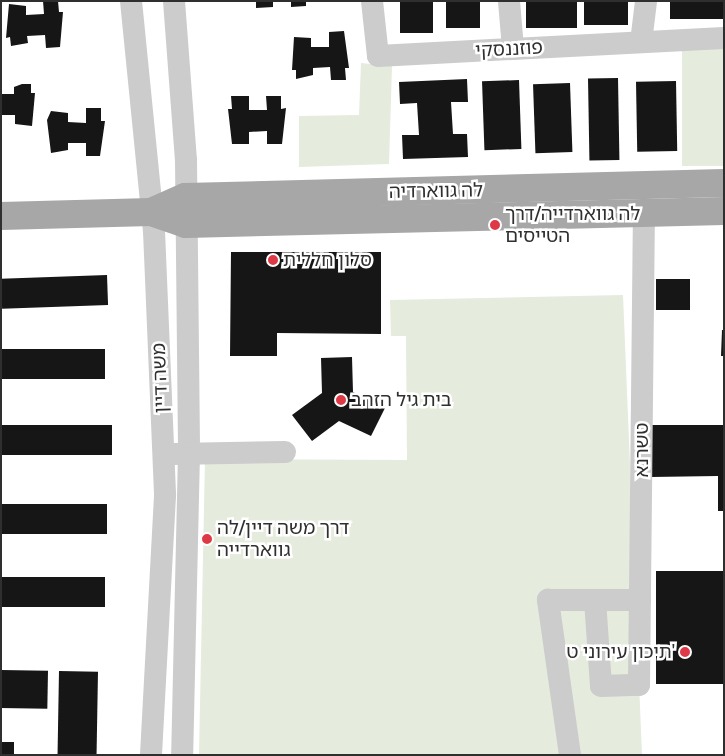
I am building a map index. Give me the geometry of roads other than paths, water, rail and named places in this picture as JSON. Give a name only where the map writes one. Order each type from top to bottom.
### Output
[{"type":"main road","name":"לה גווארדיה","points":[[151,212],[185,197],[724,183]]},
{"type":"main road","name":"לה גווארדיה","points":[[1,216],[151,212],[186,224],[643,220],[724,212]]},
{"type":"street","name":"משה דיין","points":[[131,1],[151,212],[163,454],[151,755]]},
{"type":"street","name":"משה דיין","points":[[174,1],[186,224],[189,454],[182,755]]},
{"type":"street","name":"פוזננסקי","points":[[372,1],[378,56],[724,38]]},
{"type":"street","points":[[509,1],[513,49]]},
{"type":"street","points":[[641,42],[646,1]]},
{"type":"street","points":[[643,220],[724,222]]},
{"type":"street","name":"טשרנא","points":[[596,600],[600,686],[639,686],[643,220]]},
{"type":"street","points":[[163,454],[285,452]]},
{"type":"street","points":[[570,755],[548,600],[640,600]]},
{"type":"place","name":"לה גווארדייה/דרך הטייסים","points":[[495,225]]},
{"type":"place","name":"סלון חללית","points":[[273,260]]},
{"type":"place","name":"בית גיל הזהב","points":[[341,400]]},
{"type":"place","name":"דרך משה דיין/לה גווארדייה","points":[[207,539]]},
{"type":"place","name":"תיכון עירוני ט'","points":[[685,652]]}]
